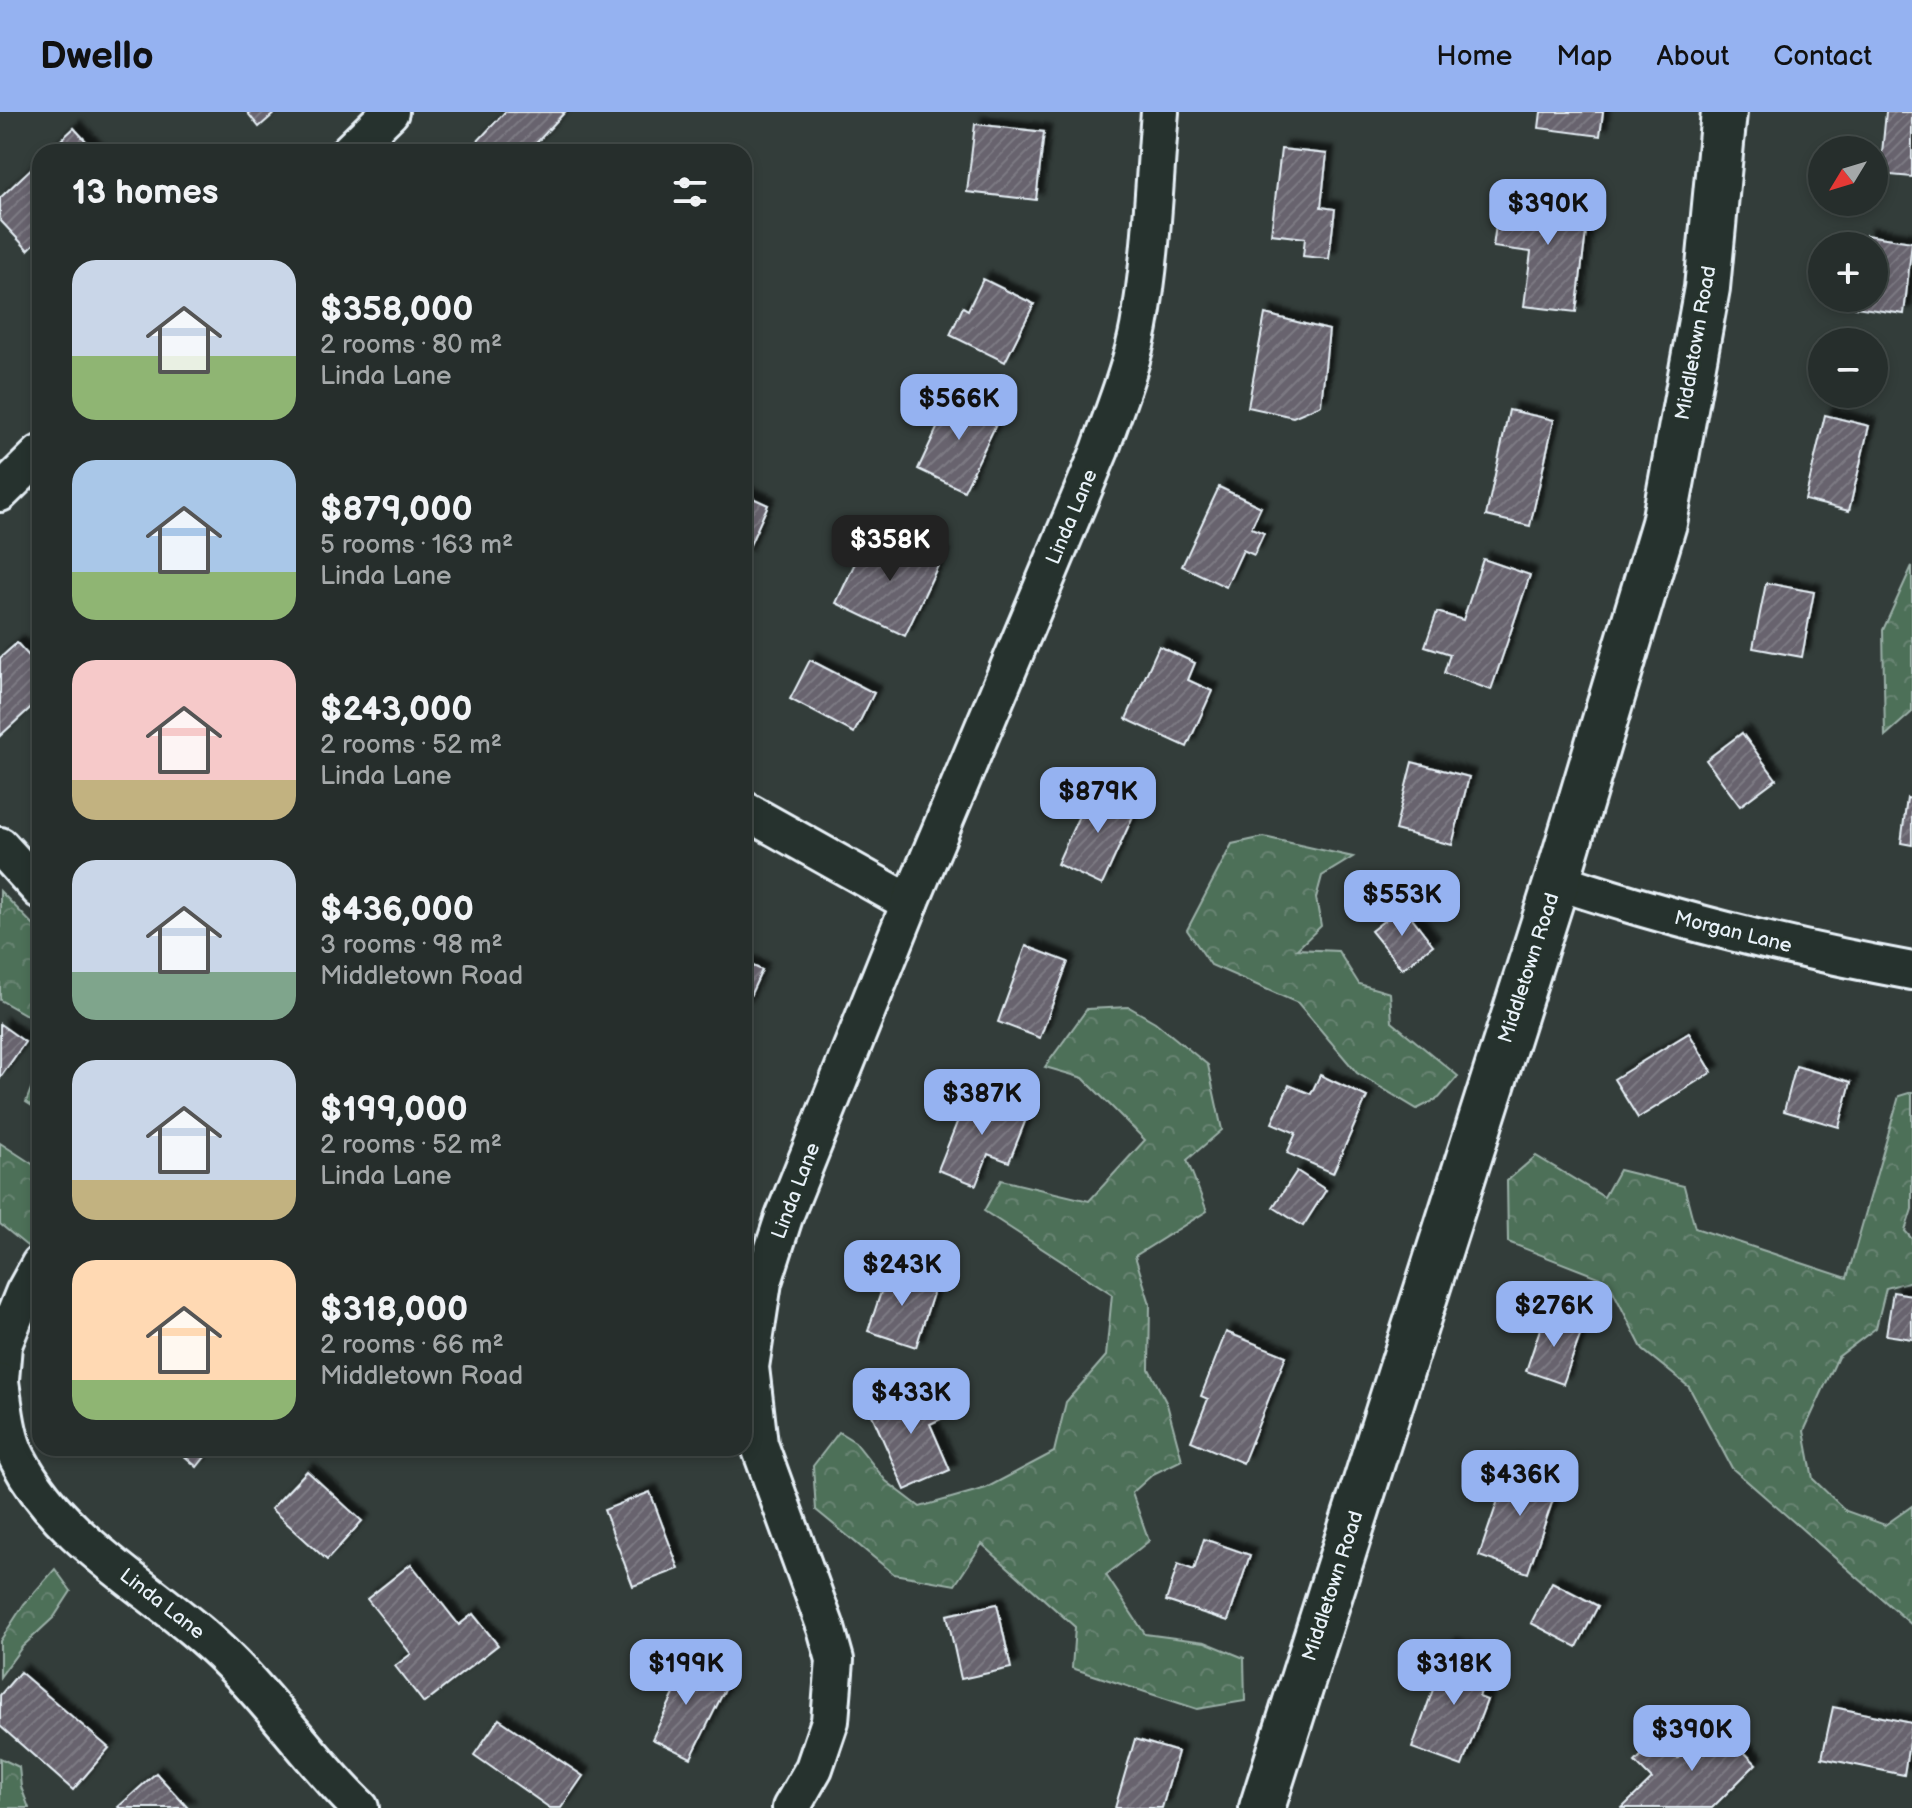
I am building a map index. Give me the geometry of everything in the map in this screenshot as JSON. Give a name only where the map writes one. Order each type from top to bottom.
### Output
[{"type":"street","points":[[357,144],[390,112]]},
{"type":"street","name":"Linda Lane","points":[[752,1354],[763,1282],[784,1217],[910,903],[1094,465],[1125,377],[1139,329],[1160,112]]},
{"type":"street","name":"Middletown Road","points":[[1262,1808],[1557,881],[1664,523],[1707,288],[1724,112]]},
{"type":"street","points":[[0,493],[32,462]]},
{"type":"street","points":[[752,814],[910,903]]},
{"type":"street","points":[[0,846],[32,881]]},
{"type":"street","name":"Morgan Lane","points":[[1557,881],[1644,910],[1912,971]]},
{"type":"street","name":"Linda Lane","points":[[32,1278],[3,1345],[0,1381],[16,1457],[43,1497],[70,1528],[200,1631],[328,1777],[360,1808]]},
{"type":"street","name":"Linda Lane","points":[[752,1384],[759,1444],[835,1660],[830,1721],[814,1768],[791,1808]]},
{"type":"green space","points":[[1912,566],[1912,712],[1885,736],[1883,630]]},
{"type":"green space","points":[[1264,837],[1353,857],[1322,876],[1316,898],[1321,926],[1297,949],[1338,951],[1359,984],[1390,993],[1392,1022],[1458,1076],[1439,1098],[1417,1109],[1357,1073],[1298,1003],[1211,965],[1187,930],[1232,844]]},
{"type":"green space","points":[[0,891],[32,924],[32,1018],[0,1000]]},
{"type":"green space","points":[[1129,1007],[1155,1022],[1208,1065],[1222,1130],[1187,1160],[1207,1211],[1135,1256],[1150,1304],[1149,1369],[1167,1404],[1182,1460],[1153,1474],[1132,1493],[1149,1541],[1106,1575],[1145,1634],[1205,1642],[1244,1658],[1245,1701],[1197,1709],[1072,1668],[1075,1627],[982,1544],[955,1585],[894,1574],[816,1510],[813,1466],[839,1432],[855,1442],[886,1481],[920,1507],[986,1488],[1054,1452],[1066,1402],[1106,1356],[1112,1294],[984,1211],[1001,1180],[1089,1201],[1145,1140],[1083,1078],[1045,1067],[1087,1009]]},
{"type":"green space","points":[[32,1086],[32,1106],[26,1102]]},
{"type":"green space","points":[[1912,1092],[1912,1209],[1905,1231],[1912,1239],[1912,1281],[1886,1288],[1876,1328],[1838,1357],[1804,1431],[1813,1479],[1846,1511],[1885,1525],[1912,1506],[1912,1625],[1732,1468],[1689,1387],[1643,1350],[1608,1281],[1508,1242],[1507,1181],[1536,1156],[1604,1197],[1619,1170],[1684,1186],[1695,1228],[1847,1278],[1899,1096]]},
{"type":"green space","points":[[0,1143],[32,1164],[32,1241],[27,1246],[0,1224]]},
{"type":"green space","points":[[55,1569],[71,1591],[54,1617],[22,1647],[0,1677],[0,1641],[24,1604]]},
{"type":"green space","points":[[0,1758],[19,1767],[21,1787],[29,1808],[0,1808]]},
{"type":"building","points":[[247,112],[276,112],[259,127]]},
{"type":"building","points":[[505,112],[565,112],[535,144],[476,143]]},
{"type":"building","points":[[1541,112],[1603,112],[1600,136],[1539,128]]},
{"type":"building","points":[[1886,112],[1912,112],[1912,177],[1888,175],[1888,136],[1884,136]]},
{"type":"building","points":[[975,124],[1044,132],[1036,200],[967,192]]},
{"type":"building","points":[[74,128],[89,144],[57,144]]},
{"type":"building","points":[[1281,149],[1327,154],[1321,207],[1335,209],[1329,259],[1303,256],[1305,238],[1271,234]]},
{"type":"building","points":[[32,168],[32,246],[28,250],[0,220],[0,198]]},
{"type":"building","points":[[1541,194],[1590,200],[1576,312],[1524,306],[1531,252],[1493,247],[1499,203],[1539,208]]},
{"type":"building","points":[[1888,238],[1912,242],[1904,314],[1888,312]]},
{"type":"building","points":[[983,279],[1034,304],[1005,362],[950,335],[963,307],[968,310]]},
{"type":"building","points":[[1265,314],[1329,330],[1321,405],[1293,417],[1248,407]]},
{"type":"building","points":[[953,394],[1000,416],[964,491],[918,469]]},
{"type":"building","points":[[1509,410],[1554,420],[1530,526],[1486,516]]},
{"type":"building","points":[[1825,415],[1869,426],[1849,511],[1805,500]]},
{"type":"building","points":[[1219,487],[1261,507],[1251,528],[1264,533],[1254,555],[1243,550],[1226,587],[1182,566]]},
{"type":"building","points":[[752,498],[768,505],[752,540]]},
{"type":"building","points":[[894,534],[942,557],[905,636],[836,603],[864,544],[885,554]]},
{"type":"building","points":[[1483,559],[1530,575],[1491,690],[1444,673],[1450,654],[1425,646],[1437,612],[1463,620]]},
{"type":"building","points":[[1766,583],[1814,592],[1802,657],[1753,648]]},
{"type":"building","points":[[17,643],[32,659],[32,706],[0,736],[0,658]]},
{"type":"building","points":[[1159,646],[1195,663],[1188,680],[1212,691],[1187,747],[1126,719]]},
{"type":"building","points":[[810,660],[874,693],[854,733],[790,699]]},
{"type":"building","points":[[1742,733],[1776,779],[1740,806],[1706,760]]},
{"type":"building","points":[[1412,762],[1469,777],[1452,845],[1395,830]]},
{"type":"building","points":[[1093,785],[1138,805],[1102,885],[1057,864]]},
{"type":"building","points":[[1907,798],[1912,799],[1912,845],[1901,843]]},
{"type":"building","points":[[1403,906],[1433,945],[1402,969],[1371,931]]},
{"type":"building","points":[[1026,946],[1068,962],[1040,1038],[998,1022]]},
{"type":"building","points":[[752,966],[762,970],[752,992]]},
{"type":"building","points":[[0,1024],[25,1042],[0,1078]]},
{"type":"building","points":[[1689,1033],[1712,1072],[1638,1118],[1614,1079]]},
{"type":"building","points":[[1796,1066],[1851,1082],[1839,1127],[1784,1111]]},
{"type":"building","points":[[1320,1075],[1367,1097],[1333,1173],[1287,1153],[1296,1133],[1272,1123],[1289,1085],[1311,1094]]},
{"type":"building","points":[[970,1090],[1028,1114],[1009,1162],[988,1154],[976,1185],[938,1170]]},
{"type":"building","points":[[1297,1171],[1326,1190],[1303,1226],[1273,1207]]},
{"type":"building","points":[[889,1268],[936,1284],[916,1347],[868,1331]]},
{"type":"building","points":[[1893,1292],[1912,1295],[1912,1339],[1886,1335]]},
{"type":"building","points":[[1545,1314],[1583,1327],[1563,1384],[1526,1371]]},
{"type":"building","points":[[1226,1332],[1286,1356],[1243,1463],[1191,1441],[1208,1399],[1201,1396]]},
{"type":"building","points":[[913,1387],[920,1402],[934,1397],[943,1418],[930,1424],[950,1470],[905,1490],[868,1406]]},
{"type":"building","points":[[184,1456],[206,1456],[197,1467]]},
{"type":"building","points":[[1511,1462],[1560,1479],[1528,1573],[1479,1556]]},
{"type":"building","points":[[307,1471],[362,1521],[327,1560],[271,1509]]},
{"type":"building","points":[[650,1492],[679,1569],[633,1586],[604,1510]]},
{"type":"building","points":[[1204,1539],[1250,1555],[1228,1621],[1166,1601],[1178,1564],[1194,1570]]},
{"type":"building","points":[[411,1564],[459,1625],[473,1614],[498,1645],[424,1703],[395,1666],[411,1654],[367,1599]]},
{"type":"building","points":[[1552,1582],[1598,1606],[1577,1647],[1531,1623]]},
{"type":"building","points":[[997,1604],[1011,1668],[961,1679],[947,1615]]},
{"type":"building","points":[[1449,1645],[1492,1660],[1479,1697],[1487,1700],[1462,1766],[1412,1748]]},
{"type":"building","points":[[665,1658],[726,1687],[691,1758],[652,1739],[675,1692],[654,1682]]},
{"type":"building","points":[[20,1672],[109,1748],[73,1790],[0,1726],[0,1695]]},
{"type":"building","points":[[1833,1707],[1912,1723],[1904,1775],[1822,1758]]},
{"type":"building","points":[[499,1719],[583,1776],[561,1808],[550,1808],[474,1755]]},
{"type":"building","points":[[1714,1722],[1756,1764],[1712,1808],[1622,1808],[1652,1779],[1635,1762],[1658,1738],[1678,1758]]},
{"type":"building","points":[[1135,1739],[1178,1752],[1162,1808],[1115,1808]]},
{"type":"building","points":[[156,1773],[188,1808],[118,1807]]}]
